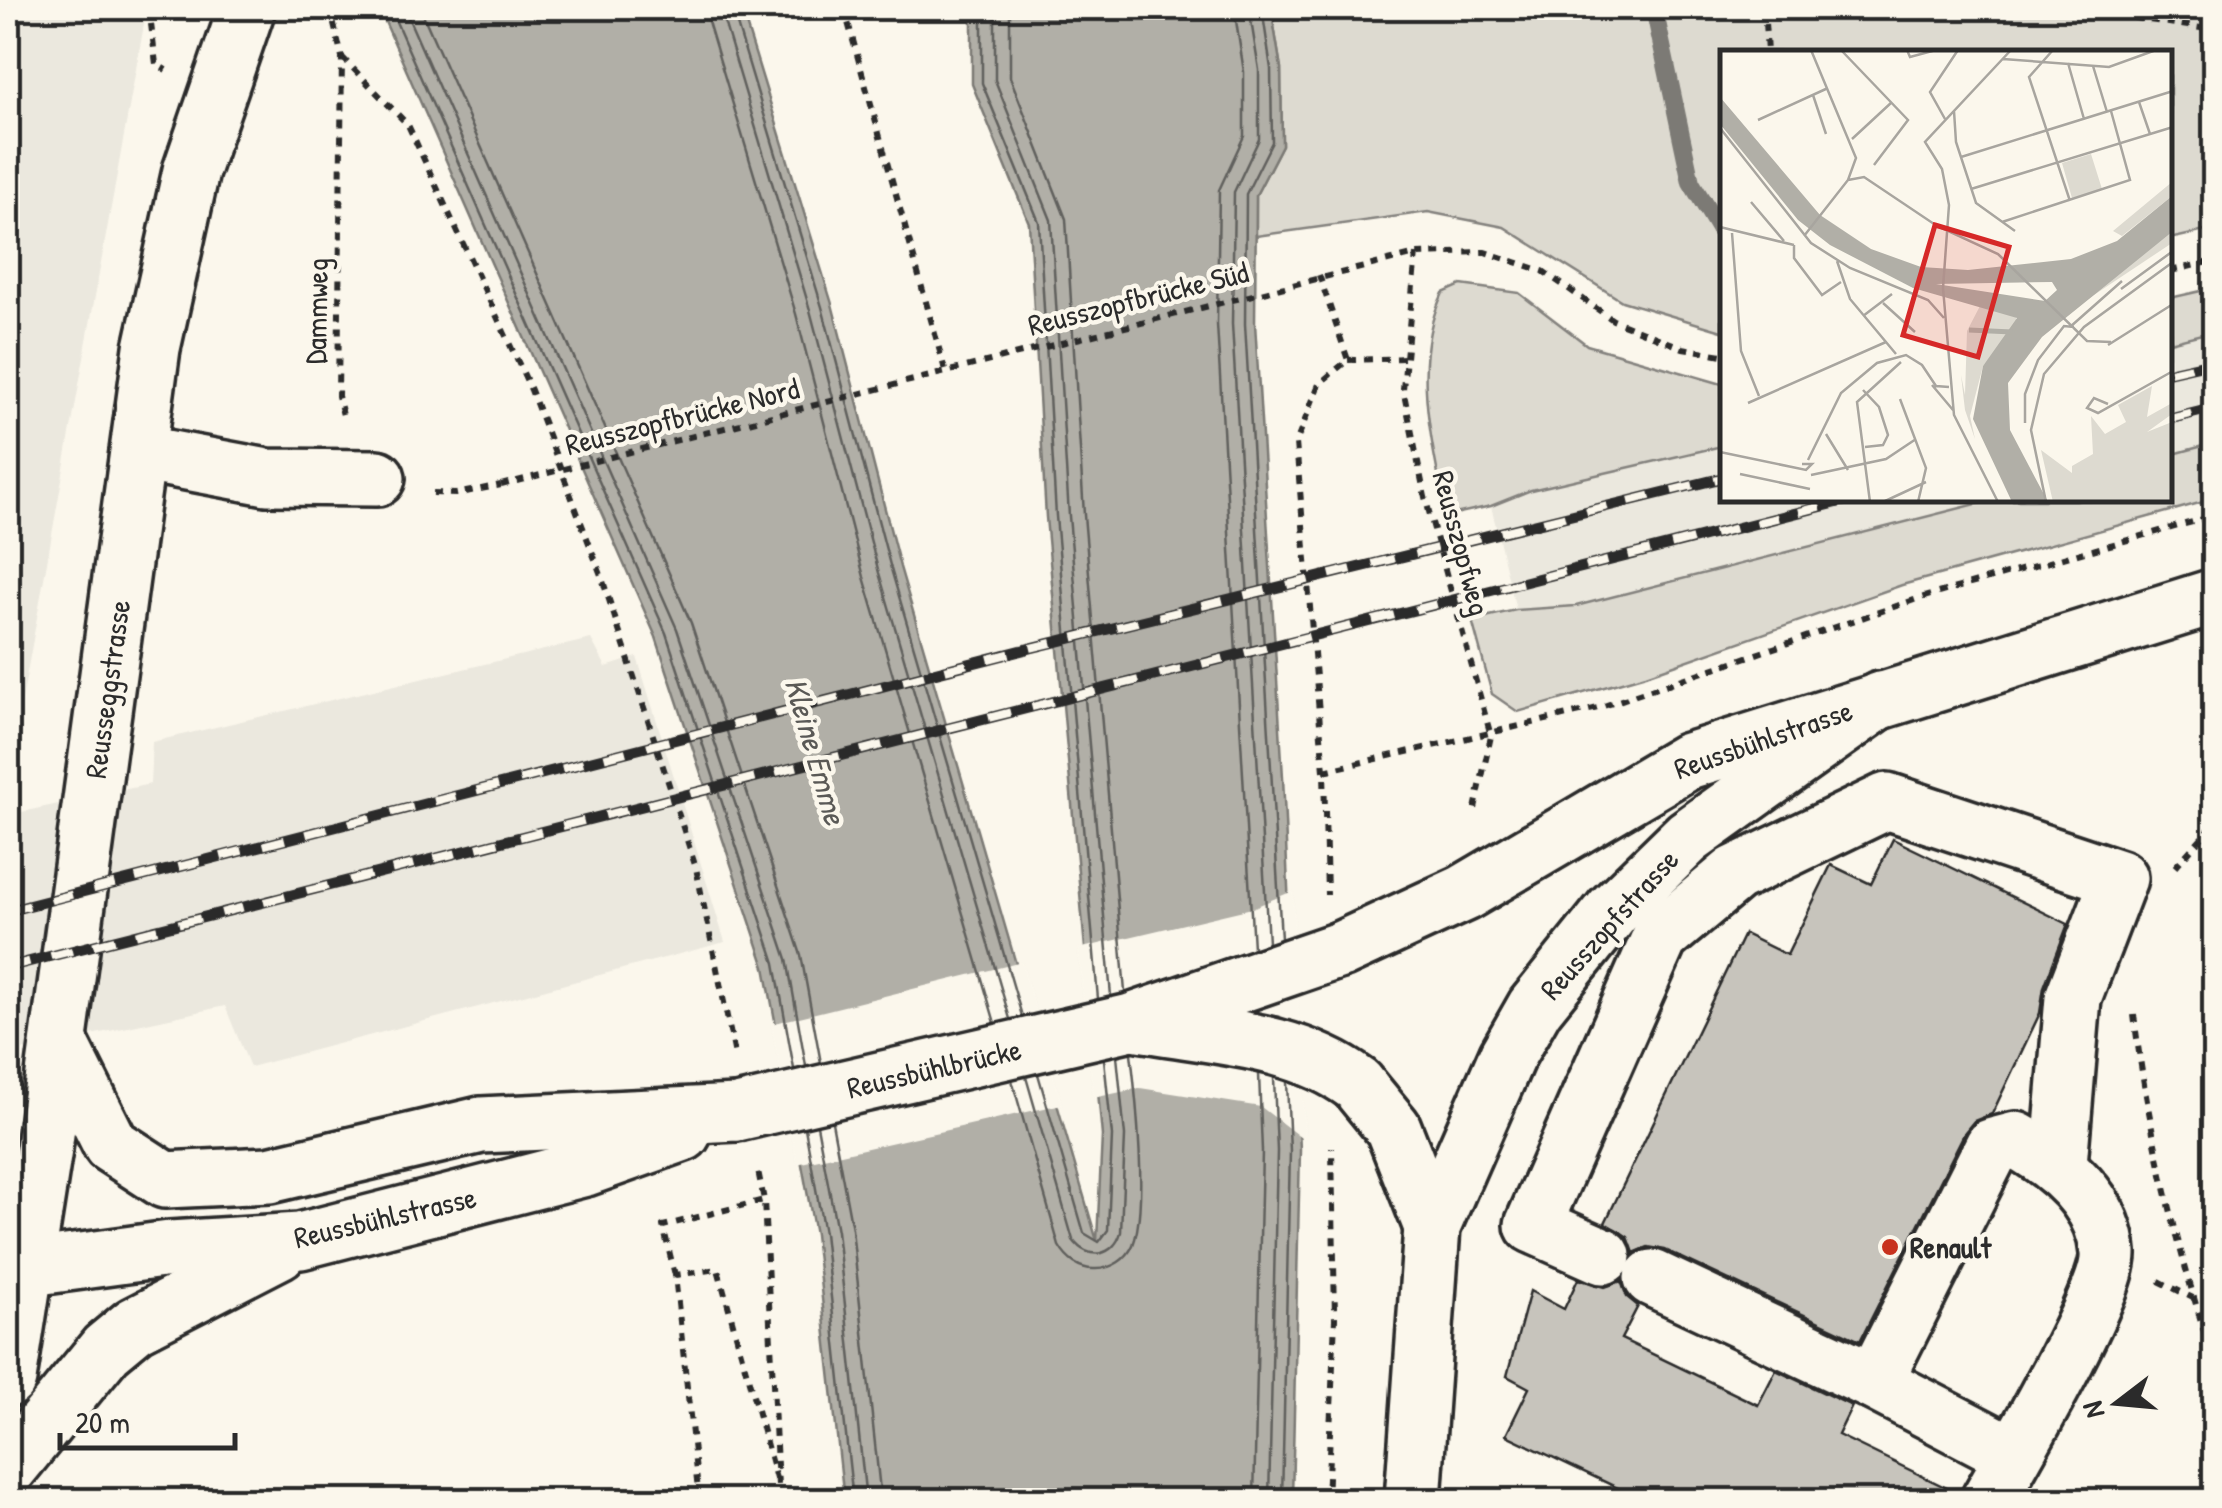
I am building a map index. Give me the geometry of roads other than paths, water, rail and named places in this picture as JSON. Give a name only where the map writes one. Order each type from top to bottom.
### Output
[{"type":"main road","name":"Reusseggstrasse","points":[[8,1379],[15,1271],[59,1041],[152,348],[191,171],[247,8]]},
{"type":"main road","points":[[139,453],[267,477],[376,478]]},
{"type":"main road","name":"Reussbühlstrasse","points":[[1340,950],[1464,892],[1688,761],[2214,597]]},
{"type":"main road","name":"Reusszopfstrasse","points":[[1413,1500],[1432,1227],[1508,1056],[1535,1007],[1601,924],[1688,837],[1880,700]]},
{"type":"main road","points":[[1603,1256],[1534,1225],[1660,937],[1735,874],[1887,801],[2119,878],[2073,998],[2059,1164]]},
{"type":"main road","name":"Reussbühlbrücke","points":[[743,1113],[1131,1022],[1340,950]]},
{"type":"main road","name":"Reussbühlbrücke","points":[[1131,1022],[1296,1052],[1335,1068],[1357,1084]]},
{"type":"main road","points":[[59,1041],[111,1144],[165,1180],[269,1175],[481,1125],[743,1113]]},
{"type":"main road","points":[[8,1134],[59,1041]]},
{"type":"main road","name":"Reusszopfstrasse","points":[[1357,1084],[1393,1128],[1432,1227]]},
{"type":"main road","name":"Reussbühlstrasse","points":[[15,1271],[170,1249],[300,1241],[586,1168],[743,1113]]},
{"type":"main road","points":[[1652,1278],[1874,1382],[2001,1478],[2091,1308],[2109,1256],[2098,1214],[2059,1164],[2016,1140],[1993,1146],[1874,1382]]},
{"type":"main road","points":[[8,1469],[63,1396],[106,1349],[136,1326],[300,1241]]},
{"type":"water","name":"Kleine Emme","points":[[379,8],[741,8],[832,304],[900,567],[1097,1241],[1102,1136],[1046,517],[1029,223],[972,84],[972,8],[1271,8],[1281,68],[1282,145],[1256,195],[1255,323],[1283,777],[1300,1150],[1292,1500],[844,1500],[815,1234],[765,967],[656,637]]},
{"type":"waterway","points":[[1654,8],[1691,182],[1720,231]]},
{"type":"railway","points":[[2172,372],[2214,362]]},
{"type":"railway","points":[[2172,418],[2214,408]]},
{"type":"railway","points":[[8,911],[1031,648],[1720,478]]},
{"type":"railway","points":[[8,967],[1839,502]]},
{"type":"place","name":"Renault","points":[[1890,1247]]}]
